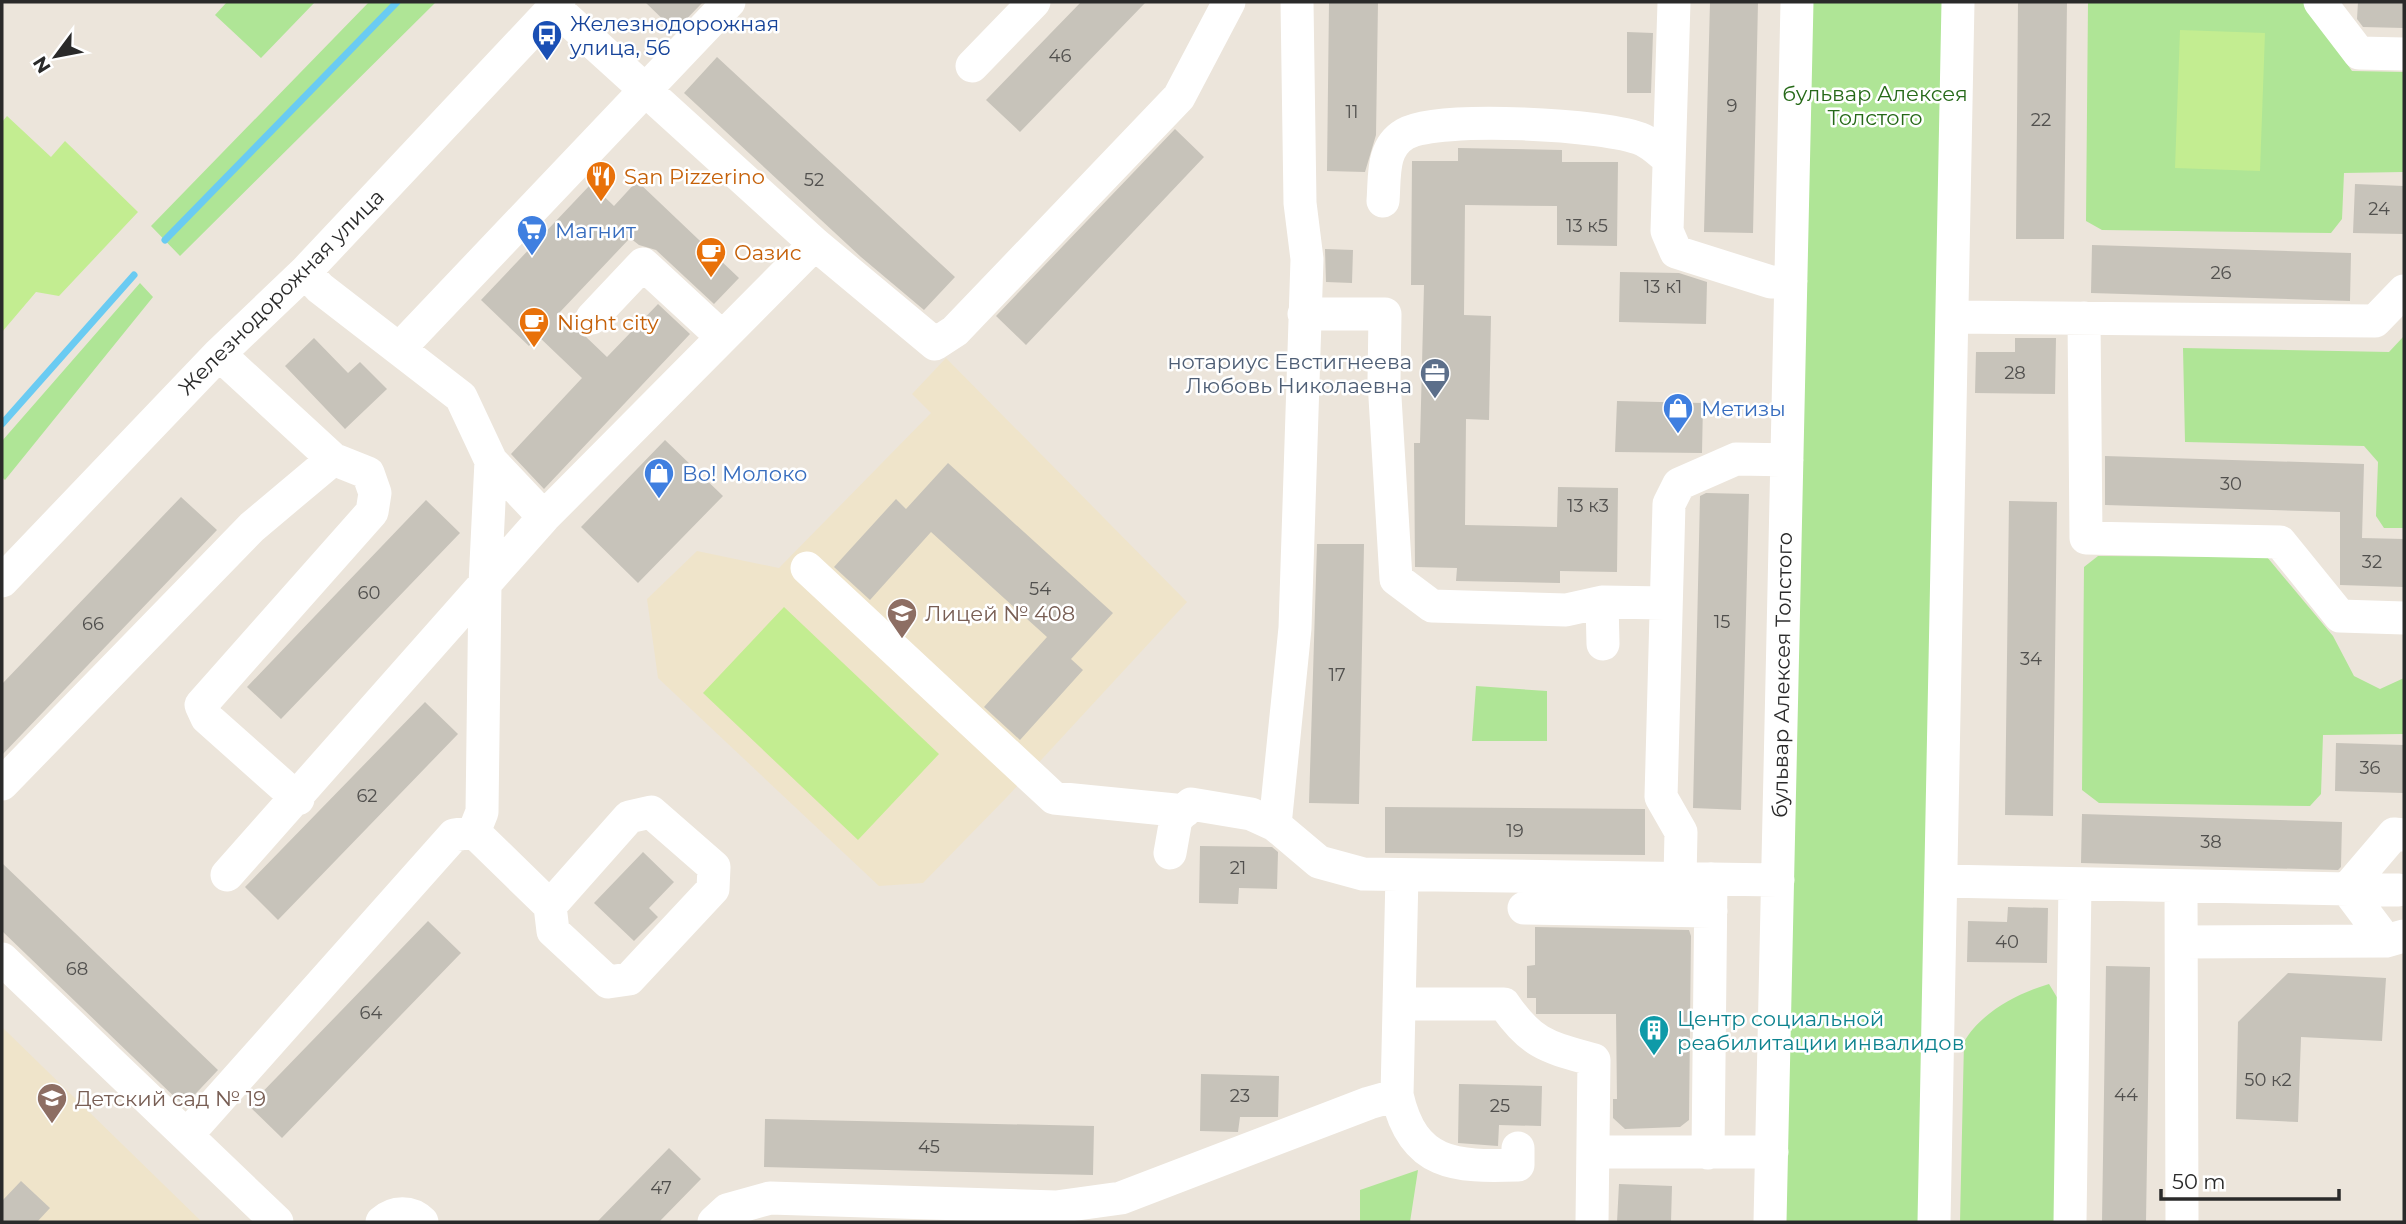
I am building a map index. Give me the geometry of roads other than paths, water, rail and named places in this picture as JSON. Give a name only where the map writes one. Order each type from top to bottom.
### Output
[{"type":"street","points":[[399,349],[729,2]]},
{"type":"street","points":[[972,66],[1034,2]]},
{"type":"street","points":[[556,5],[815,244],[935,344],[955,331],[1179,97],[1229,2]]},
{"type":"street","points":[[1275,825],[1295,628],[1307,259],[1300,203],[1297,2]]},
{"type":"street","points":[[1674,2],[1667,231],[1676,252],[1771,282],[1791,281]]},
{"type":"street","name":"бульвар Алексея Толстого","points":[[1770,1222],[1797,2]]},
{"type":"street","points":[[1934,1222],[1958,2]]},
{"type":"street","points":[[2320,2],[2359,53],[2404,54]]},
{"type":"street","name":"Железнодорожная улица","points":[[2,581],[219,354],[305,272],[556,5]]},
{"type":"street","points":[[1383,201],[1388,151],[1404,134],[1423,127],[1520,124],[1620,133],[1645,141],[1669,159]]},
{"type":"street","points":[[227,875],[298,799],[544,517],[815,244]]},
{"type":"street","points":[[592,318],[643,264],[721,336]]},
{"type":"street","points":[[305,272],[320,288],[461,397],[491,461],[544,517]]},
{"type":"street","points":[[1952,317],[2375,321],[2404,290]]},
{"type":"street","points":[[1304,314],[1385,314],[1384,382],[1396,579],[1432,606],[1566,610],[1602,602],[1667,603]]},
{"type":"street","points":[[2084,318],[2086,538],[2280,542],[2340,616],[2404,618]]},
{"type":"street","points":[[219,354],[333,458],[368,473],[375,493],[372,512],[201,705],[207,718],[298,799]]},
{"type":"street","points":[[2,784],[252,527],[333,458]]},
{"type":"street","points":[[1708,1153],[1701,890],[1681,832],[1661,797],[1669,504],[1679,484],[1736,459],[1787,460]]},
{"type":"street","points":[[474,832],[482,812],[485,584],[491,461]]},
{"type":"street","points":[[807,568],[1054,798],[1185,811]]},
{"type":"street","points":[[1602,602],[1603,644]]},
{"type":"street","points":[[1170,853],[1176,819],[1191,804],[1251,814],[1275,825],[1320,862],[1363,874],[1701,890]]},
{"type":"street","points":[[474,832],[550,906],[553,931],[608,982],[629,979],[713,889],[714,867],[651,813],[629,817],[550,906]]},
{"type":"street","points":[[187,1135],[454,835],[474,832]]},
{"type":"street","points":[[2347,889],[2394,834],[2404,835]]},
{"type":"street","points":[[1402,875],[1396,1095],[1403,1123],[1430,1154],[1465,1167],[1518,1165],[1518,1148]]},
{"type":"street","points":[[1524,908],[1778,880]]},
{"type":"street","points":[[1941,881],[2399,890]]},
{"type":"street","points":[[2070,1222],[2075,884]]},
{"type":"street","points":[[2181,886],[2182,1222]]},
{"type":"street","points":[[2347,889],[2395,939]]},
{"type":"street","points":[[2182,942],[2395,939]]},
{"type":"street","points":[[2,958],[277,1222]]},
{"type":"street","points":[[1399,1004],[1504,1003],[1517,1022],[1540,1044],[1594,1060],[1592,1222]]},
{"type":"street","points":[[714,1222],[727,1210],[757,1212],[771,1198],[1055,1215],[1122,1198],[1396,1095]]},
{"type":"street","points":[[1593,1152],[1772,1152]]},
{"type":"street","points":[[382,1222],[402,1213],[415,1216],[422,1222]]},
{"type":"waterway","points":[[165,240],[397,2]]},
{"type":"waterway","points":[[2,424],[134,275]]},
{"type":"place","name":"Железнодорожная улица, 56","points":[[547,62]]},
{"type":"place","name":"San Pizzerino","points":[[601,203]]},
{"type":"place","name":"Магнит","points":[[532,257]]},
{"type":"place","name":"Оазис","points":[[711,279]]},
{"type":"place","name":"Night city","points":[[534,349]]},
{"type":"place","name":"нотариус Евстигнеева Любовь Николаевна","points":[[1435,400]]},
{"type":"place","name":"Метизы","points":[[1678,435]]},
{"type":"place","name":"Во! Молоко","points":[[659,500]]},
{"type":"place","name":"Лицей № 408","points":[[902,640]]},
{"type":"place","name":"Центр социальной реабилитации инвалидов","points":[[1654,1057]]},
{"type":"place","name":"Детский сад № 19","points":[[52,1125]]}]
